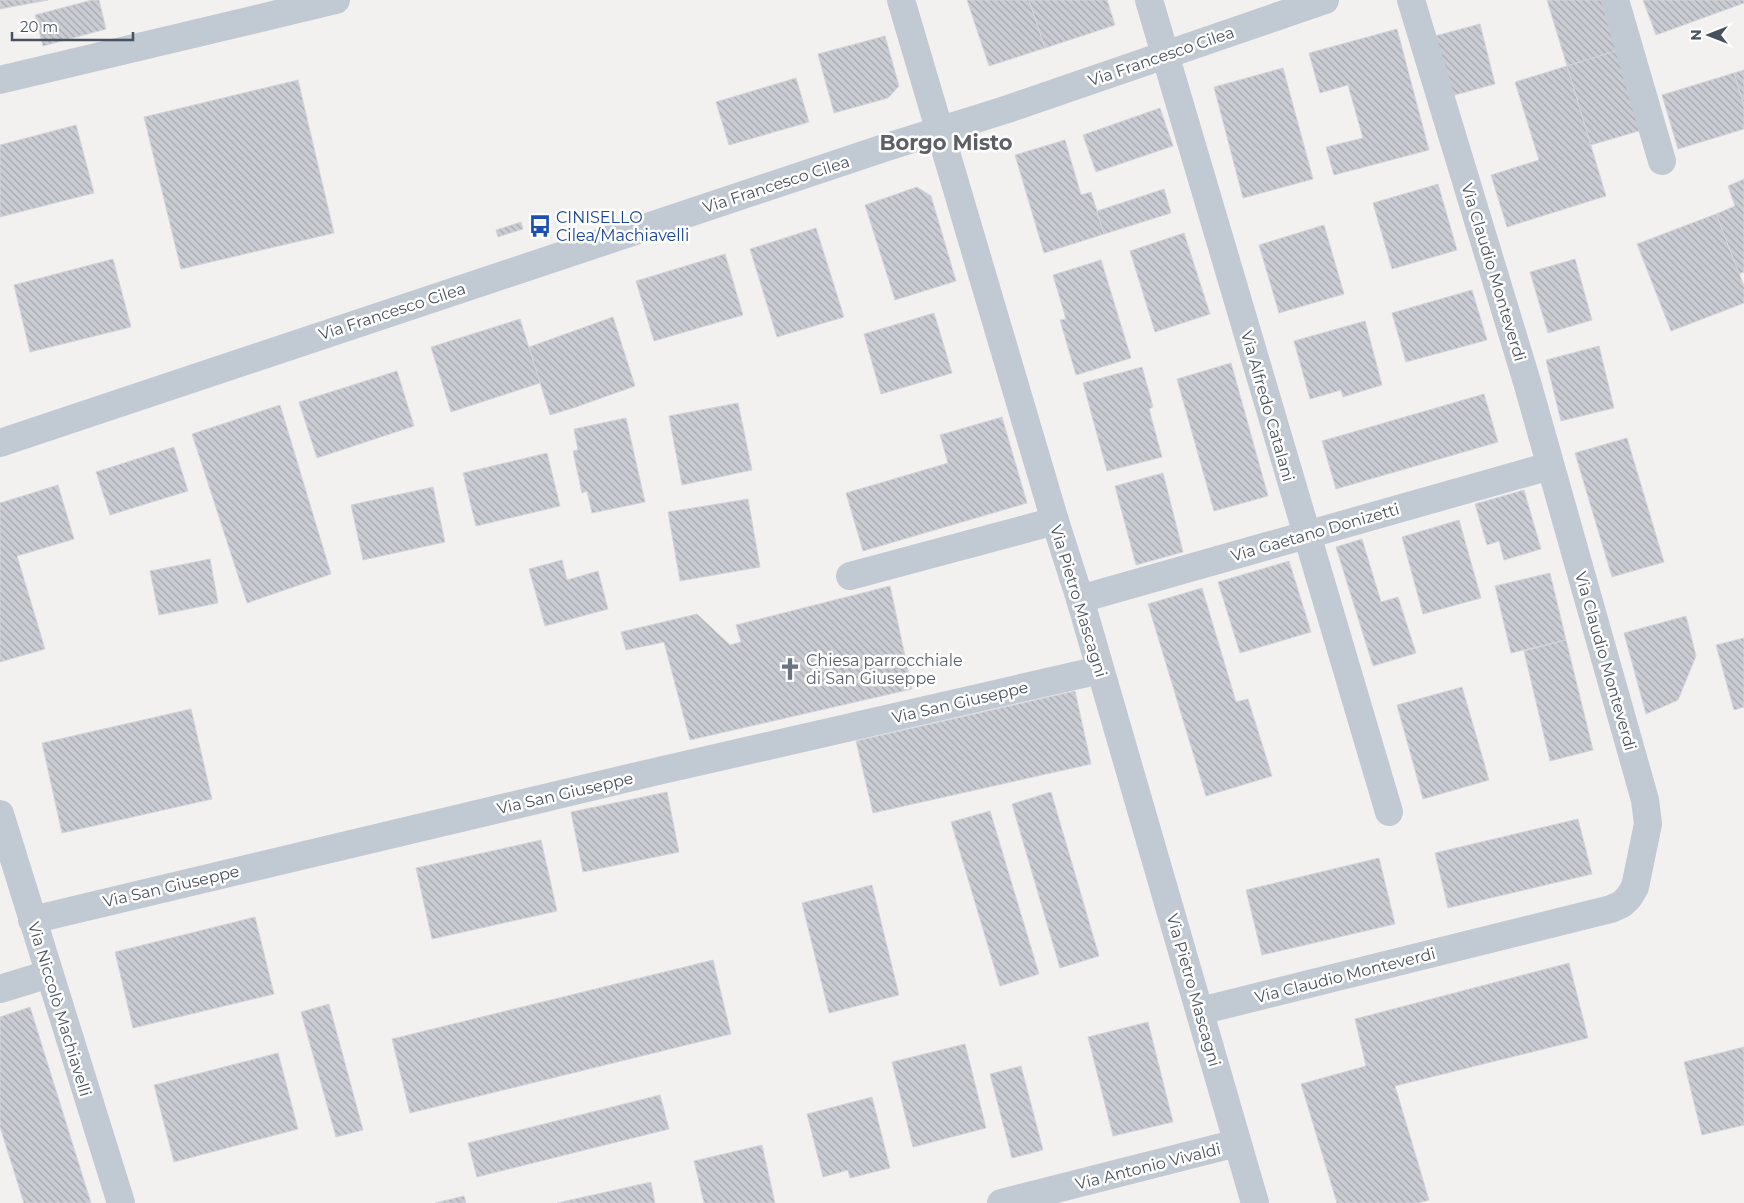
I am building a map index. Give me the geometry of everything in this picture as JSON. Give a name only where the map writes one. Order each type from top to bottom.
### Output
[{"type":"street","points":[[0,80],[336,0]]},
{"type":"street","name":"Via Pietro Mascagni","points":[[900,0],[1055,522],[1080,599],[1255,1203]]},
{"type":"street","name":"Via Alfredo Catalani","points":[[1150,0],[1389,812]]},
{"type":"street","name":"Via Francesco Cilea","points":[[0,442],[940,131],[1325,0]]},
{"type":"street","name":"Via Claudio Monteverdi","points":[[1200,1011],[1611,909],[1622,904],[1635,887],[1648,824],[1648,813],[1524,372],[1411,0]]},
{"type":"street","points":[[1616,0],[1662,161]]},
{"type":"street","name":"Via Gaetano Donizetti","points":[[1080,599],[1550,466]]},
{"type":"street","points":[[850,576],[1055,522]]},
{"type":"street","name":"Via San Giuseppe","points":[[32,920],[625,778],[1100,670]]},
{"type":"street","name":"Via Niccolò Machiavelli","points":[[0,814],[121,1203]]},
{"type":"street","points":[[0,989],[49,974]]},
{"type":"street","name":"Via Antonio Vivaldi","points":[[1001,1203],[1237,1143]]},
{"type":"building","points":[[0,0],[48,0],[0,9]]},
{"type":"building","points":[[92,0],[99,0],[106,29],[43,46],[35,15]]},
{"type":"building","points":[[967,0],[1029,0],[1045,48],[989,66]]},
{"type":"building","points":[[1029,0],[1107,0],[1115,25],[1045,48]]},
{"type":"building","points":[[1547,0],[1603,0],[1619,50],[1567,66]]},
{"type":"building","points":[[1643,0],[1744,0],[1744,3],[1656,35]]},
{"type":"building","points":[[1480,24],[1495,84],[1451,96],[1435,36]]},
{"type":"building","points":[[1397,29],[1429,150],[1334,175],[1326,147],[1363,138],[1348,85],[1320,93],[1309,53]]},
{"type":"building","points":[[885,36],[899,86],[888,98],[834,113],[818,54]]},
{"type":"building","points":[[1619,50],[1642,130],[1591,145],[1567,66]]},
{"type":"building","points":[[1567,66],[1606,196],[1507,227],[1491,175],[1539,160],[1515,82]]},
{"type":"building","points":[[1283,68],[1313,179],[1243,198],[1214,87]]},
{"type":"building","points":[[1744,70],[1744,106],[1734,73]]},
{"type":"building","points":[[1734,73],[1744,106],[1744,129],[1678,149],[1662,95]]},
{"type":"building","points":[[796,78],[809,122],[729,145],[716,102]]},
{"type":"building","points":[[298,80],[334,233],[181,269],[144,117]]},
{"type":"building","points":[[1160,108],[1173,146],[1096,172],[1083,135]]},
{"type":"building","points":[[76,125],[94,193],[0,217],[0,145]]},
{"type":"building","points":[[1065,140],[1081,195],[1091,192],[1104,234],[1044,253],[1015,155]]},
{"type":"building","points":[[1744,179],[1744,272],[1739,274],[1716,214],[1735,206],[1728,186]]},
{"type":"building","points":[[1438,184],[1457,250],[1392,269],[1373,203]]},
{"type":"building","points":[[917,187],[931,196],[956,281],[895,300],[865,205]]},
{"type":"building","points":[[1164,189],[1171,213],[1104,234],[1097,211]]},
{"type":"building","points":[[1716,214],[1744,286],[1744,303],[1671,331],[1637,244]]},
{"type":"building","points":[[521,222],[523,229],[498,237],[496,230]]},
{"type":"building","points":[[1324,225],[1344,294],[1279,313],[1259,245]]},
{"type":"building","points":[[816,228],[844,317],[777,337],[750,249]]},
{"type":"building","points":[[1184,233],[1210,314],[1155,332],[1130,251]]},
{"type":"building","points":[[725,254],[743,315],[654,341],[636,281]]},
{"type":"building","points":[[113,259],[131,327],[30,352],[14,285]]},
{"type":"building","points":[[1575,259],[1592,320],[1548,333],[1530,272]]},
{"type":"building","points":[[1101,260],[1131,358],[1076,375],[1060,320],[1066,319],[1053,275]]},
{"type":"building","points":[[1472,290],[1487,340],[1406,362],[1392,313]]},
{"type":"building","points":[[934,313],[952,373],[881,394],[864,334]]},
{"type":"building","points":[[613,317],[635,386],[550,415],[529,347]]},
{"type":"building","points":[[520,319],[540,383],[451,412],[431,347]]},
{"type":"building","points":[[1365,321],[1382,385],[1343,397],[1341,390],[1310,399],[1294,341]]},
{"type":"building","points":[[1599,346],[1614,408],[1561,421],[1546,360]]},
{"type":"building","points":[[1231,363],[1268,496],[1214,511],[1177,379]]},
{"type":"building","points":[[1142,367],[1153,407],[1149,409],[1162,457],[1107,471],[1083,383]]},
{"type":"building","points":[[397,371],[414,426],[317,458],[299,402]]},
{"type":"building","points":[[1484,394],[1498,442],[1336,489],[1322,441]]},
{"type":"building","points":[[738,403],[752,470],[682,485],[669,416]]},
{"type":"building","points":[[280,405],[331,574],[247,603],[192,434]]},
{"type":"building","points":[[1002,417],[1027,503],[863,551],[846,493],[948,463],[940,435]]},
{"type":"building","points":[[626,418],[645,502],[592,513],[587,491],[582,493],[573,451],[578,450],[574,429]]},
{"type":"building","points":[[1627,438],[1664,562],[1612,577],[1575,453]]},
{"type":"building","points":[[174,447],[188,491],[110,515],[96,472]]},
{"type":"building","points":[[547,453],[560,506],[476,526],[463,473]]},
{"type":"building","points":[[1163,473],[1183,552],[1136,565],[1115,486]]},
{"type":"building","points":[[58,485],[74,539],[17,556],[45,649],[0,662],[0,503]]},
{"type":"building","points":[[433,487],[445,542],[363,560],[351,505]]},
{"type":"building","points":[[1524,490],[1541,549],[1504,560],[1499,541],[1487,545],[1475,504]]},
{"type":"building","points":[[748,499],[760,567],[680,581],[668,512]]},
{"type":"building","points":[[1459,520],[1481,598],[1423,614],[1402,537]]},
{"type":"building","points":[[1362,539],[1381,602],[1398,597],[1416,653],[1373,666],[1336,547]]},
{"type":"building","points":[[210,559],[218,603],[159,615],[150,571]]},
{"type":"building","points":[[562,560],[567,580],[598,571],[608,609],[545,626],[529,569]]},
{"type":"building","points":[[1289,561],[1311,632],[1240,653],[1218,582]]},
{"type":"building","points":[[1550,573],[1566,640],[1511,653],[1495,586]]},
{"type":"building","name":"Chiesa parrocchiale di San Giuseppe","points":[[890,586],[912,689],[690,740],[664,642],[626,650],[621,632],[697,614],[730,645],[741,642],[736,625]]},
{"type":"building","points":[[1202,588],[1236,702],[1248,699],[1272,776],[1206,796],[1148,604]]},
{"type":"building","points":[[1686,616],[1696,656],[1678,700],[1646,714],[1624,633]]},
{"type":"building","points":[[1744,638],[1744,707],[1734,710],[1716,645]]},
{"type":"building","points":[[1566,640],[1593,750],[1550,761],[1524,651]]},
{"type":"building","points":[[1462,687],[1489,780],[1423,799],[1397,705]]},
{"type":"building","points":[[1075,691],[1091,764],[873,813],[856,741]]},
{"type":"building","points":[[191,709],[212,799],[62,833],[42,743]]},
{"type":"building","points":[[667,792],[679,852],[583,872],[571,812]]},
{"type":"building","points":[[1051,792],[1099,956],[1060,968],[1012,804]]},
{"type":"building","points":[[990,811],[1039,974],[1000,986],[951,822]]},
{"type":"building","points":[[1578,819],[1592,874],[1448,908],[1435,853]]},
{"type":"building","points":[[541,840],[557,911],[432,939],[416,868]]},
{"type":"building","points":[[1379,858],[1395,924],[1262,955],[1246,890]]},
{"type":"building","points":[[872,885],[899,995],[829,1013],[802,903]]},
{"type":"building","points":[[255,917],[274,994],[133,1028],[115,952]]},
{"type":"building","points":[[713,960],[731,1034],[410,1113],[392,1039]]},
{"type":"building","points":[[1569,963],[1588,1038],[1395,1086],[1429,1200],[1418,1203],[1337,1203],[1301,1084],[1366,1066],[1355,1019]]},
{"type":"building","points":[[329,1004],[363,1130],[336,1137],[301,1012]]},
{"type":"building","points":[[30,1007],[91,1203],[24,1203],[0,1127],[0,1017]]},
{"type":"building","points":[[1148,1022],[1173,1122],[1113,1136],[1088,1037]]},
{"type":"building","points":[[965,1044],[986,1128],[913,1147],[892,1062]]},
{"type":"building","points":[[1744,1047],[1744,1125],[1702,1135],[1684,1062]]},
{"type":"building","points":[[278,1053],[298,1129],[174,1162],[154,1085]]},
{"type":"building","points":[[1021,1066],[1043,1150],[1012,1158],[990,1074]]},
{"type":"building","points":[[660,1095],[669,1129],[477,1177],[468,1143]]},
{"type":"building","points":[[872,1097],[890,1168],[850,1178],[848,1170],[823,1177],[807,1114]]},
{"type":"building","points":[[762,1145],[775,1203],[704,1203],[694,1161]]},
{"type":"building","points":[[651,1182],[655,1203],[557,1203]]},
{"type":"building","points":[[464,1196],[466,1203],[435,1203]]},
{"type":"place","name":"CINISELLO Cilea/Machiavelli","points":[[540,226]]},
{"type":"place","name":"Chiesa parrocchiale di San Giuseppe","points":[[790,669]]},
{"type":"district","name":"Borgo Misto","points":[[946,143]]}]
